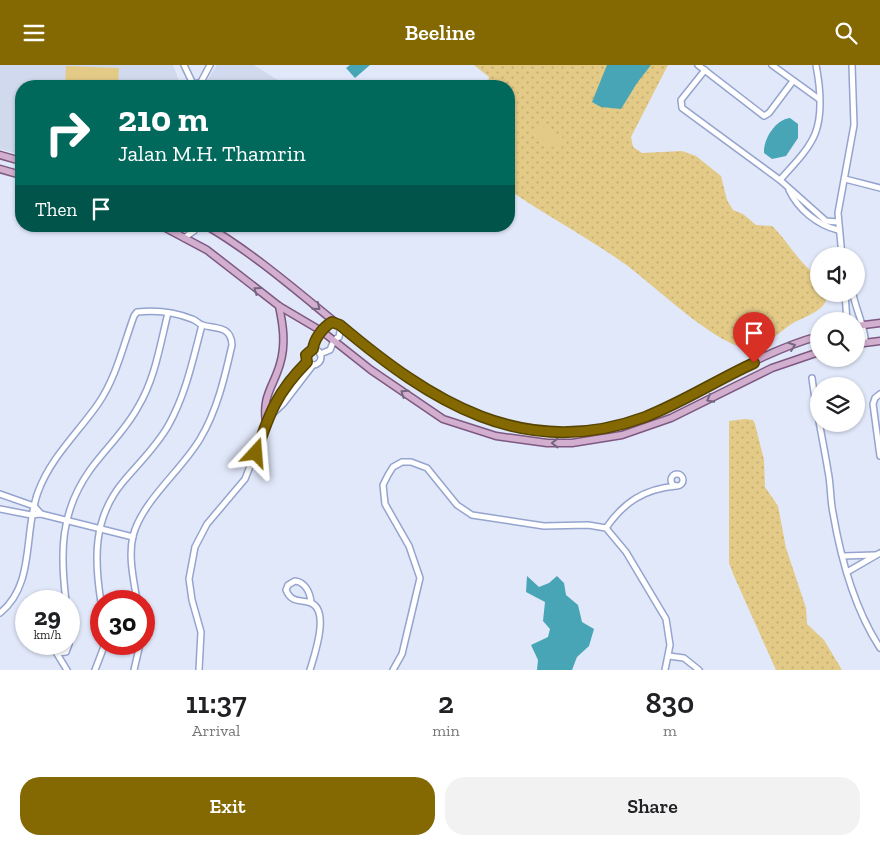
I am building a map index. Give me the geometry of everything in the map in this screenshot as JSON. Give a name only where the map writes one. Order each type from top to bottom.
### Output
[{"type":"main road","points":[[0,155],[15,159]]},
{"type":"main road","points":[[0,169],[15,173]]},
{"type":"main road","points":[[174,232],[207,250],[279,306],[323,333],[371,370],[443,419],[496,435],[547,443],[597,440],[646,428],[700,404],[772,368],[810,355]]},
{"type":"main road","points":[[217,232],[267,267],[398,370],[457,408],[506,425],[549,432],[602,428],[646,416],[779,351],[810,339]]},
{"type":"main road","points":[[220,232],[224,236]]},
{"type":"main road","points":[[267,420],[264,404],[266,395],[280,365],[284,341],[279,306]]},
{"type":"main road","points":[[865,325],[880,323]]},
{"type":"main road","points":[[865,343],[880,341]]},
{"type":"street","points":[[184,65],[192,80]]},
{"type":"street","points":[[201,80],[210,65]]},
{"type":"street","points":[[698,65],[764,116],[769,113],[793,81]]},
{"type":"street","points":[[772,65],[819,99]]},
{"type":"street","points":[[780,180],[815,135],[819,99],[816,65]]},
{"type":"street","points":[[841,247],[838,222],[854,125],[852,65]]},
{"type":"street","points":[[705,70],[681,99],[681,106],[780,180],[826,221],[838,222]]},
{"type":"street","points":[[845,179],[880,188]]},
{"type":"street","points":[[789,189],[793,198],[808,213],[824,226],[838,230]]},
{"type":"street","points":[[808,213],[814,209]]},
{"type":"street","points":[[184,238],[193,232]]},
{"type":"street","points":[[0,613],[18,592],[23,581],[31,515],[50,467],[104,394],[115,372],[134,316],[137,312],[148,311],[190,318],[202,325],[209,325],[224,330],[232,341],[216,401],[199,441],[180,469],[142,516],[133,537],[131,554],[136,590]]},
{"type":"street","points":[[65,590],[61,551],[66,520],[82,482],[132,417],[144,396],[152,375],[168,313]]},
{"type":"street","points":[[307,362],[306,355],[313,349],[315,339],[323,333],[326,326],[338,323],[340,337],[334,341],[330,350],[320,354]]},
{"type":"street","points":[[100,590],[96,562],[99,529],[103,516],[113,496],[161,437],[174,415],[185,391],[202,325]]},
{"type":"street","points":[[865,332],[865,343]]},
{"type":"street","points":[[313,349],[320,354]]},
{"type":"street","points":[[267,420],[313,365],[320,362],[320,354]]},
{"type":"street","points":[[199,670],[201,632],[192,600],[189,579],[192,556],[200,535],[245,479],[277,397],[292,377],[307,362]]},
{"type":"street","points":[[307,362],[313,365]]},
{"type":"street","points":[[292,377],[300,382]]},
{"type":"street","points":[[880,394],[875,397],[873,404],[880,456]]},
{"type":"street","points":[[820,432],[828,470],[833,513],[847,572],[863,622],[880,648]]},
{"type":"street","points":[[393,670],[402,654],[420,578],[415,559],[382,495],[383,485],[394,467],[402,462],[427,469],[457,505],[472,515],[544,526],[588,525],[606,528],[626,552],[666,619],[669,634],[669,656],[665,670]]},
{"type":"street","points":[[606,528],[618,511],[636,497],[651,491],[676,486]]},
{"type":"street","points":[[0,494],[34,505],[41,514]]},
{"type":"street","points":[[0,509],[31,515],[41,514],[133,537]]},
{"type":"street","points":[[843,556],[878,554]]},
{"type":"street","points":[[847,572],[878,554]]},
{"type":"street","points":[[310,602],[298,601],[290,597],[286,590],[288,585],[295,581],[302,583],[308,590],[310,602],[319,612],[321,624],[310,670]]},
{"type":"street","points":[[57,655],[66,670]]},
{"type":"street","points":[[95,670],[101,655]]},
{"type":"street","points":[[134,670],[137,655]]},
{"type":"street","points":[[669,656],[684,658],[699,670]]},
{"type":"shaded area","points":[[0,65],[173,65],[179,80],[15,80],[15,153],[0,149]]},
{"type":"shaded area","points":[[217,65],[254,65],[278,80],[208,80]]},
{"type":"shaded area","points":[[474,65],[668,65],[631,137],[633,147],[642,153],[682,151],[696,156],[721,176],[727,200],[733,210],[743,214],[756,225],[772,226],[810,270],[810,302],[826,302],[816,311],[810,312],[810,314],[790,325],[761,346],[750,349],[736,345],[703,326],[625,264],[515,194],[515,80],[488,80],[489,77]]},
{"type":"shaded area","points":[[66,66],[119,68],[118,80],[65,80]]},
{"type":"shaded area","points":[[535,126],[542,126],[553,134],[562,136],[564,146],[547,147],[533,134]]},
{"type":"shaded area","points":[[753,420],[755,424],[764,460],[765,487],[778,506],[786,548],[806,608],[807,624],[824,640],[842,670],[776,670],[734,576],[729,563],[729,421]]},
{"type":"water","points":[[350,65],[370,65],[355,78],[346,68]]},
{"type":"water","points":[[607,65],[651,65],[621,109],[601,107],[592,102]]},
{"type":"water","points":[[790,118],[798,124],[798,138],[786,156],[772,159],[764,153],[768,136],[775,126]]},
{"type":"water","points":[[527,576],[539,587],[549,583],[557,576],[564,583],[566,595],[578,605],[582,622],[594,629],[589,646],[577,657],[572,670],[537,670],[538,660],[531,645],[548,637],[550,629],[543,621],[545,602],[526,592]]},
{"type":"route","points":[[256,453],[277,397],[290,379],[307,362],[305,357],[308,351],[313,349],[315,339],[323,333],[328,323],[332,322],[340,325],[366,347],[428,391],[457,408],[506,425],[549,432],[602,428],[626,423],[667,407],[754,363]]}]
